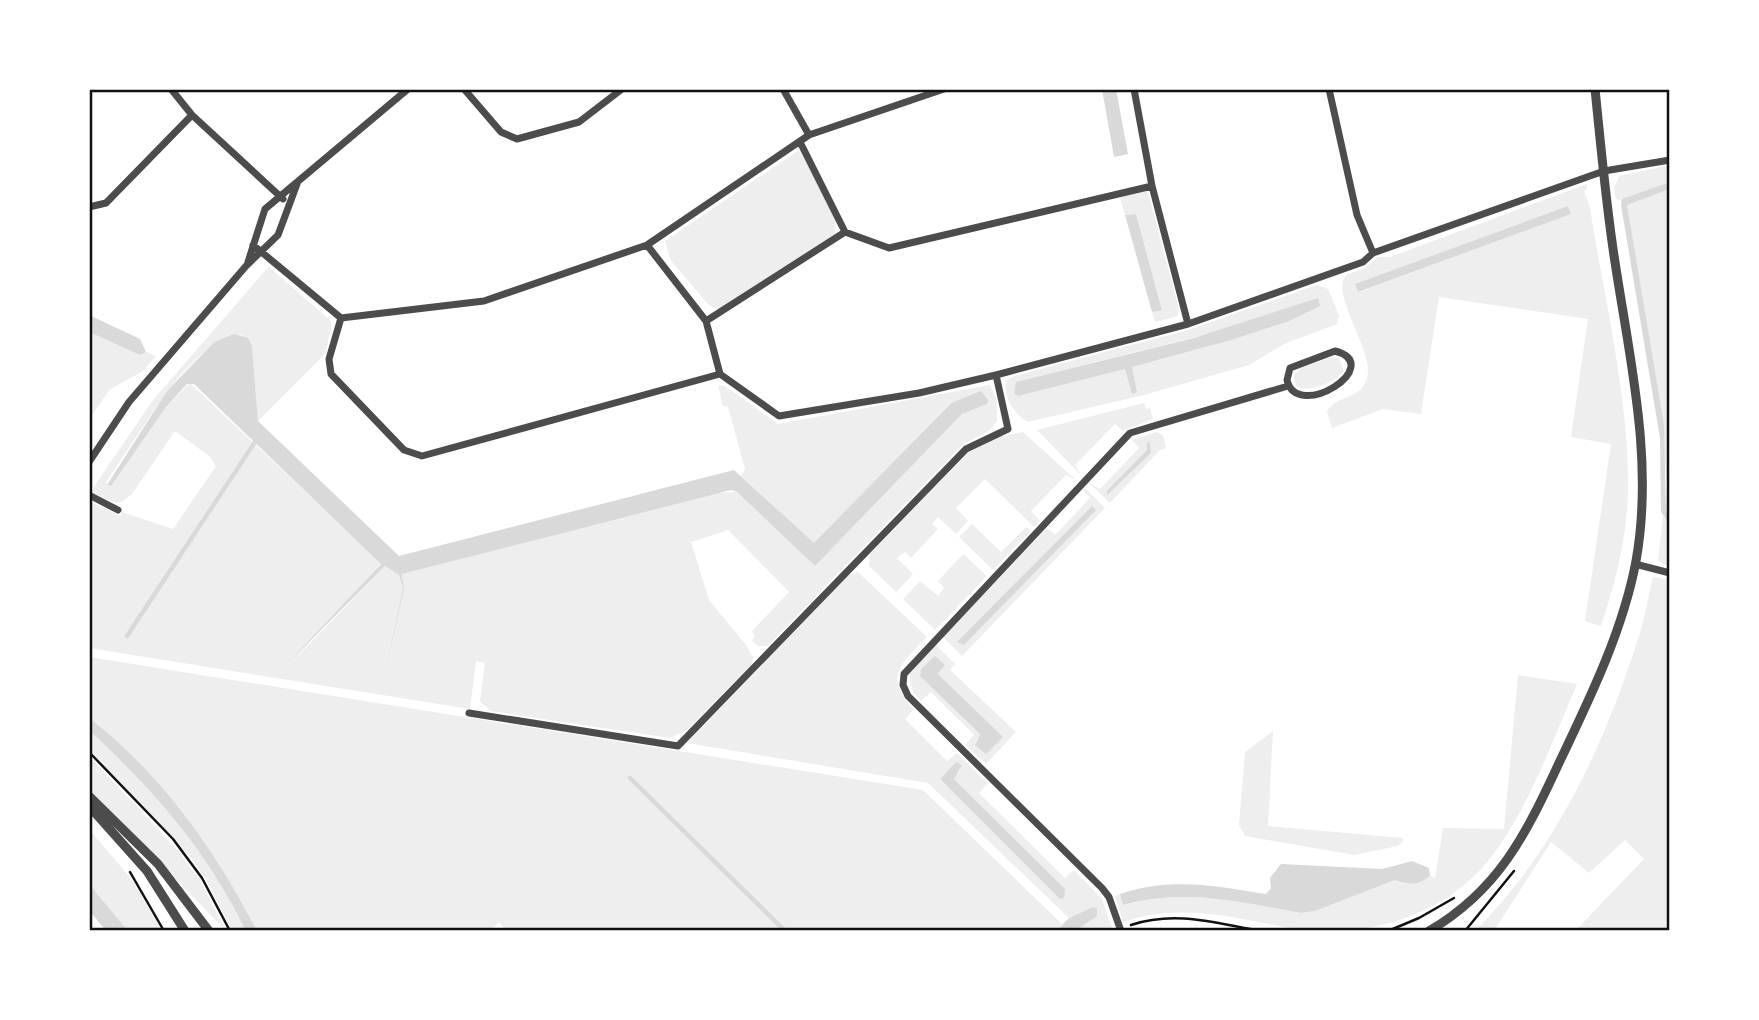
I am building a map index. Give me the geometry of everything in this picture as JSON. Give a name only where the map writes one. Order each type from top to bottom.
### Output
[{"type":"street","points":[[183,89],[174,92],[192,114],[288,205]]},
{"type":"street","points":[[246,266],[265,209],[408,89]]},
{"type":"street","points":[[464,89],[501,132],[517,139],[579,122],[622,89]]},
{"type":"street","points":[[783,89],[808,135]]},
{"type":"street","points":[[253,245],[341,318],[484,302],[647,245],[808,135],[944,89]]},
{"type":"street","points":[[1134,89],[1152,186],[1188,324]]},
{"type":"street","points":[[1329,89],[1357,215],[1373,253]]},
{"type":"street","points":[[1429,931],[1462,909],[1492,881],[1533,818],[1614,634],[1635,564],[1643,502],[1642,447],[1605,198],[1595,89]]},
{"type":"street","points":[[89,207],[106,203],[192,114]]},
{"type":"street","points":[[800,142],[845,232],[889,248],[1152,186]]},
{"type":"street","points":[[647,245],[706,321],[720,374],[779,416],[919,393],[996,376],[1188,324],[1363,262],[1373,253],[1604,171],[1670,160]]},
{"type":"street","points":[[89,462],[129,402],[246,266],[278,234],[296,184]]},
{"type":"street","points":[[706,321],[845,232]]},
{"type":"street","points":[[341,318],[329,359],[331,374],[404,450],[422,456],[720,374]]},
{"type":"street","points":[[1335,351],[1342,352],[1350,362],[1350,373],[1343,383],[1308,396],[1296,395],[1288,386],[1290,369],[1307,360],[1335,351]]},
{"type":"street","points":[[469,713],[678,746],[966,449],[1008,429],[996,376]]},
{"type":"street","points":[[1121,930],[1109,897],[1102,888],[908,696],[903,685],[904,674],[1129,433],[1288,386]]},
{"type":"street","points":[[89,495],[118,510]]},
{"type":"street","points":[[1635,564],[1670,573]]},
{"type":"street","points":[[89,796],[158,863],[209,931]]},
{"type":"street","points":[[89,806],[147,871],[185,931]]},
{"type":"path","points":[[89,752],[173,839],[202,878],[230,931]]},
{"type":"path","points":[[1465,931],[1520,862]]},
{"type":"path","points":[[128,868],[164,931]]},
{"type":"path","points":[[1388,931],[1419,918],[1458,896]]},
{"type":"path","points":[[1121,930],[1153,919],[1189,918],[1262,931]]},
{"type":"shaded area","points":[[1102,89],[1116,89],[1128,154],[1114,157]]},
{"type":"shaded area","points":[[799,150],[836,216],[835,234],[718,309],[709,305],[671,261],[665,241]]},
{"type":"shaded area","points":[[1670,165],[1670,182],[1622,201],[1616,199],[1614,189],[1619,176]]},
{"type":"shaded area","points":[[1670,182],[1670,189],[1627,205],[1664,425],[1666,510],[1670,525],[1661,512],[1660,438],[1621,205],[1622,199]]},
{"type":"shaded area","points":[[1587,184],[1584,191],[1590,208],[1619,377],[1627,445],[1628,498],[1621,553],[1601,626],[1585,621],[1611,444],[1571,437],[1588,319],[1439,297],[1421,414],[1383,409],[1332,428],[1327,412],[1336,402],[1363,387],[1368,368],[1346,305],[1343,283],[1346,275],[1365,268],[1378,257],[1390,257]],"holes":[[[1568,206],[1570,214],[1359,292],[1355,285]]]},
{"type":"shaded area","points":[[1147,188],[1179,309],[1178,316],[1155,322],[1152,312],[1162,309],[1136,214],[1125,215],[1119,195]]},
{"type":"shaded area","points":[[1670,189],[1670,516],[1666,510],[1667,480],[1627,205]]},
{"type":"shaded area","points":[[1568,206],[1571,214],[1358,292],[1355,284]]},
{"type":"shaded area","points":[[1136,214],[1162,310],[1152,312],[1125,215]]},
{"type":"shaded area","points":[[271,264],[269,267],[332,322],[326,353],[258,421],[252,346],[242,335],[214,342],[167,391],[106,482],[109,487],[166,407],[190,383],[381,563],[290,664],[385,566],[399,575],[403,588],[383,675],[404,589],[402,574],[715,493],[737,492],[815,566],[962,414],[987,404],[951,402],[814,544],[741,476],[745,469],[728,407],[723,406],[718,385],[725,386],[778,424],[990,385],[997,401],[997,421],[990,430],[961,446],[768,646],[758,646],[752,641],[755,636],[752,631],[789,592],[728,530],[691,542],[709,600],[747,646],[753,658],[752,664],[688,729],[670,738],[490,711],[480,701],[485,663],[476,661],[470,709],[89,648],[89,501],[120,516],[122,512],[173,529],[216,466],[209,456],[175,431],[132,494],[122,502],[115,503],[93,493],[93,488],[153,400]]},
{"type":"shaded area","points":[[1317,285],[1328,289],[1339,315],[1337,324],[1286,343],[1249,365],[1144,395],[1028,422],[1018,414],[1007,398],[1007,380],[1014,376],[1188,330]],"holes":[[[1320,306],[1227,340],[1131,367],[1137,391],[1133,393],[1126,368],[1016,382]]]},
{"type":"shaded area","points":[[1318,298],[1320,306],[1289,321],[1132,367],[1137,392],[1132,394],[1125,369],[1018,396],[1014,393],[1016,382],[1194,338]]},
{"type":"shaded area","points":[[89,315],[140,339],[146,352],[140,355],[89,332]]},
{"type":"shaded area","points":[[89,332],[140,355],[146,352],[156,356],[143,371],[109,390],[89,420]]},
{"type":"shaded area","points":[[234,334],[248,338],[252,346],[258,421],[399,556],[734,470],[814,543],[951,403],[981,391],[988,400],[987,404],[962,414],[815,566],[737,492],[731,490],[402,574],[404,589],[384,675],[403,588],[399,575],[385,566],[288,663],[381,564],[194,384],[187,384],[166,407],[111,486],[107,485],[167,391],[214,342]]},
{"type":"shaded area","points":[[1331,357],[1339,358],[1344,371],[1340,375],[1314,388],[1296,386],[1294,376],[1299,369]]},
{"type":"shaded area","points":[[1144,403],[1146,409],[1150,408],[1153,419],[1123,431],[1115,424],[1075,465],[1081,475],[1037,430]]},
{"type":"shaded area","points":[[1023,432],[1076,480],[1066,475],[1031,511],[1040,521],[1034,527],[985,479],[956,508],[968,521],[956,534],[938,517],[932,524],[938,529],[911,558],[905,552],[897,558],[913,574],[896,592],[869,566],[870,554],[968,453],[998,437]]},
{"type":"shaded area","points":[[1157,432],[1163,435],[1166,448],[1160,450],[1110,503],[1089,483],[1100,489],[1139,448],[1132,440]]},
{"type":"shaded area","points":[[1150,442],[1151,453],[1107,495],[1107,491],[1147,450],[1147,443]]},
{"type":"shaded area","points":[[1085,488],[1105,508],[962,656],[943,637],[1047,528],[1055,535],[1090,498],[1083,490]],"holes":[[[1091,507],[1095,510],[964,645],[958,642]]]},
{"type":"shaded area","points":[[1092,506],[1096,510],[964,645],[957,642]]},
{"type":"shaded area","points":[[1663,515],[1670,525],[1670,567],[1658,561]]},
{"type":"shaded area","points":[[972,524],[1001,552],[1026,527],[1031,531],[993,570],[959,537]]},
{"type":"shaded area","points":[[963,554],[987,576],[935,630],[903,599],[920,581],[938,596],[944,588],[938,581]]},
{"type":"shaded area","points":[[858,572],[927,637],[899,671],[899,688],[914,709],[905,719],[947,761],[957,753],[988,783],[979,793],[1065,878],[1074,870],[1102,899],[1112,927],[1104,931],[1082,931],[1080,927],[1097,916],[1093,907],[1069,918],[928,783],[687,743],[849,575]],"holes":[[[956,762],[961,768],[954,779],[1065,889],[940,780]]]},
{"type":"shaded area","points":[[1653,577],[1670,580],[1670,931],[1575,931],[1644,859],[1625,840],[1589,873],[1551,842],[1494,931],[1475,931],[1504,900],[1529,867],[1574,795],[1625,679]]},
{"type":"shaded area","points":[[935,644],[955,664],[950,670],[1016,732],[986,764],[965,745],[974,735],[931,692],[921,701],[913,692],[909,675]],"holes":[[[945,665],[938,674],[1003,738],[975,743],[980,734],[920,672]]]},
{"type":"shaded area","points":[[935,656],[945,665],[938,674],[1003,737],[986,754],[975,745],[980,734],[920,676],[921,669]]},
{"type":"shaded area","points":[[89,657],[923,790],[1062,924],[1056,931],[506,931],[499,922],[490,931],[257,931],[224,872],[185,815],[140,763],[89,718]]},
{"type":"shaded area","points":[[1518,675],[1577,684],[1520,813],[1495,852],[1476,874],[1455,892],[1404,918],[1348,930],[1291,928],[1228,916],[1186,912],[1144,916],[1123,922],[1115,896],[1120,894],[1124,905],[1147,900],[1191,897],[1234,901],[1301,913],[1315,911],[1395,880],[1414,884],[1430,875],[1435,878],[1443,828],[1504,829]]},
{"type":"shaded area","points":[[89,718],[140,763],[185,815],[224,872],[257,931],[246,931],[214,873],[196,848],[157,799],[89,730]]},
{"type":"shaded area","points":[[89,730],[136,776],[177,823],[214,873],[246,931],[232,931],[204,876],[190,857],[89,749]]},
{"type":"shaded area","points":[[1273,731],[1268,826],[1403,838],[1403,841],[1398,846],[1354,855],[1245,836],[1239,825],[1245,752]]},
{"type":"shaded area","points":[[89,756],[174,846],[200,880],[226,931],[89,789]]},
{"type":"shaded area","points":[[956,762],[962,765],[954,779],[1065,889],[1064,898],[1060,899],[940,779]]},
{"type":"shaded area","points":[[89,829],[133,881],[162,931],[128,931],[89,884]]},
{"type":"shaded area","points":[[1412,861],[1429,868],[1430,875],[1414,884],[1395,880],[1315,911],[1301,913],[1234,901],[1190,897],[1146,900],[1123,905],[1120,894],[1174,884],[1266,894],[1271,888],[1270,878],[1281,864],[1382,869]]},
{"type":"shaded area","points":[[89,884],[128,931],[106,931],[89,910]]},
{"type":"shaded area","points":[[1093,907],[1097,909],[1097,916],[1075,931],[1056,931],[1069,918]]},
{"type":"waterway","points":[[127,636],[255,442]]},
{"type":"waterway","points":[[630,778],[785,931]]}]
